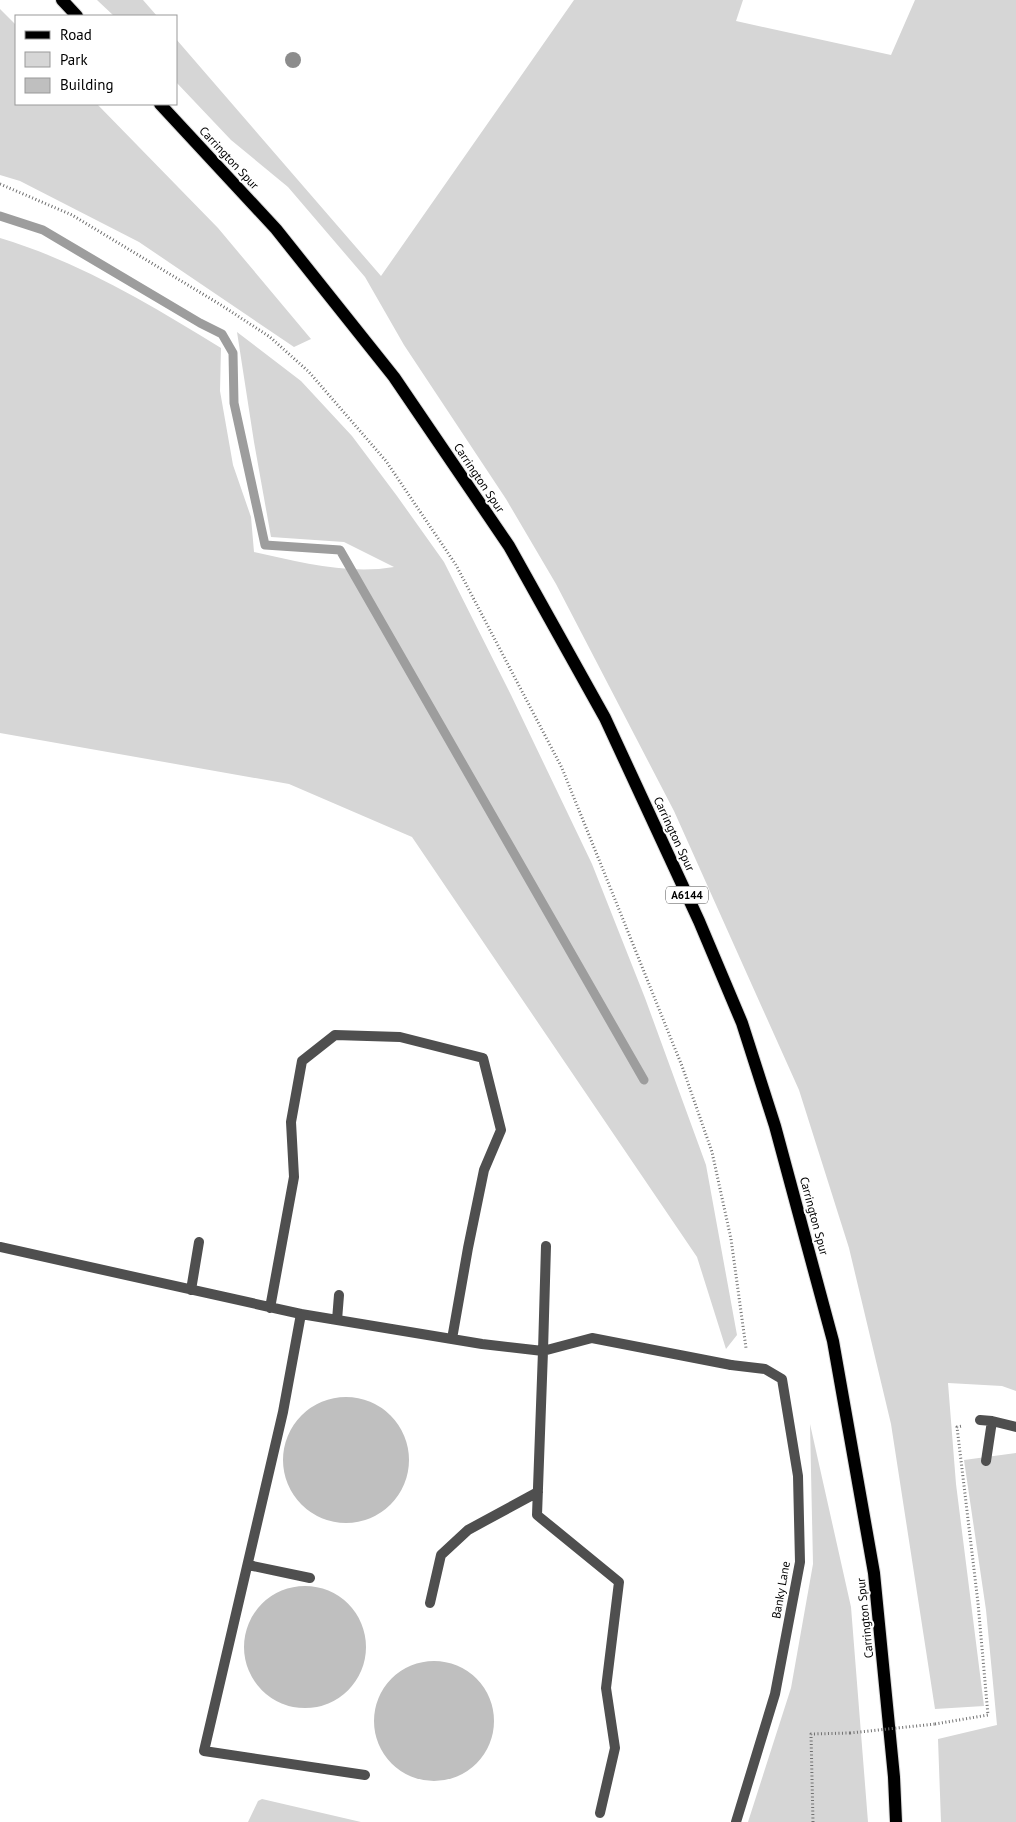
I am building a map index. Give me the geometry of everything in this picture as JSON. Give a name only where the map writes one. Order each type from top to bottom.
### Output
[{"type":"main road","points":[[62,0],[76,15]]},
{"type":"main road","name":"Carrington Spur","points":[[161,105],[276,229],[394,377],[510,546],[605,718],[732,998],[742,1023],[775,1126],[833,1341],[874,1573],[894,1777],[896,1822]]},
{"type":"street","points":[[270,1308],[294,1177],[291,1122],[302,1061],[335,1034],[400,1037],[483,1058],[501,1130],[484,1170],[452,1339]]},
{"type":"street","points":[[191,1290],[199,1242]]},
{"type":"street","points":[[546,1246],[537,1515],[618,1582],[606,1688],[615,1748],[600,1813]]},
{"type":"street","points":[[0,1247],[301,1314],[452,1339],[543,1351]]},
{"type":"street","points":[[336,1320],[339,1295]]},
{"type":"street","points":[[301,1314],[283,1412],[204,1751],[365,1775]]},
{"type":"street","name":"Banky Lane","points":[[543,1351],[592,1338],[731,1365],[766,1369],[782,1379],[798,1476],[800,1562],[776,1694],[736,1822]]},
{"type":"street","points":[[980,1420],[1016,1427]]},
{"type":"street","points":[[986,1462],[992,1421]]},
{"type":"street","points":[[430,1603],[440,1555],[468,1530],[538,1492]]},
{"type":"street","points":[[248,1565],[310,1578]]},
{"type":"path","points":[[0,184],[72,215],[221,305],[270,337],[309,372],[386,461],[456,565],[562,768],[682,1066],[712,1152],[732,1239],[748,1366]]},
{"type":"path","points":[[813,1822],[811,1734],[850,1733],[935,1724],[988,1715],[978,1604],[957,1427],[980,1420]]},
{"type":"green space","points":[[97,0],[143,0],[156,15],[113,15]]},
{"type":"green space","points":[[574,0],[743,0],[736,21],[891,55],[915,0],[1016,0],[1016,1391],[1002,1386],[948,1383],[956,1484],[984,1706],[935,1709],[891,1424],[849,1248],[799,1090],[674,811],[556,584],[506,499],[404,345],[365,277],[288,187],[231,140],[178,84],[178,41],[381,276]]},
{"type":"green space","points":[[0,9],[15,24],[15,105],[98,105],[218,228],[311,339],[294,347],[139,242],[20,181],[0,175]]},
{"type":"green space","points":[[0,238],[30,248],[87,272],[168,316],[221,348],[220,391],[233,465],[251,517],[254,552],[306,563],[342,568],[377,569],[394,567],[344,542],[271,537],[237,332],[301,381],[352,436],[444,562],[511,695],[592,864],[645,998],[706,1165],[737,1335],[726,1349],[697,1257],[412,837],[289,784],[0,733]]},
{"type":"green space","points":[[810,1424],[851,1607],[868,1822],[748,1822],[791,1688],[813,1564]]},
{"type":"green space","points":[[1016,1453],[1016,1822],[941,1822],[938,1739],[997,1725],[986,1610],[964,1460]]},
{"type":"green space","points":[[262,1799],[361,1822],[248,1822],[258,1801]]},
{"type":"building","points":[[346,1397],[370,1402],[391,1415],[404,1436],[409,1460],[404,1484],[391,1505],[370,1518],[346,1523],[322,1518],[301,1505],[288,1484],[283,1460],[288,1436],[301,1415],[322,1402]]},
{"type":"building","points":[[305,1586],[329,1590],[348,1604],[362,1623],[366,1647],[362,1671],[348,1690],[329,1704],[305,1708],[281,1704],[262,1690],[248,1671],[244,1647],[248,1623],[262,1604],[281,1590]]},
{"type":"building","points":[[434,1661],[457,1665],[477,1678],[490,1698],[494,1721],[490,1744],[477,1764],[457,1777],[434,1781],[411,1777],[391,1764],[378,1744],[374,1721],[378,1698],[391,1678],[411,1665]]},
{"type":"waterway","points":[[0,216],[43,230],[200,323],[222,334],[233,353],[234,403],[265,545],[340,550],[644,1080]]}]
